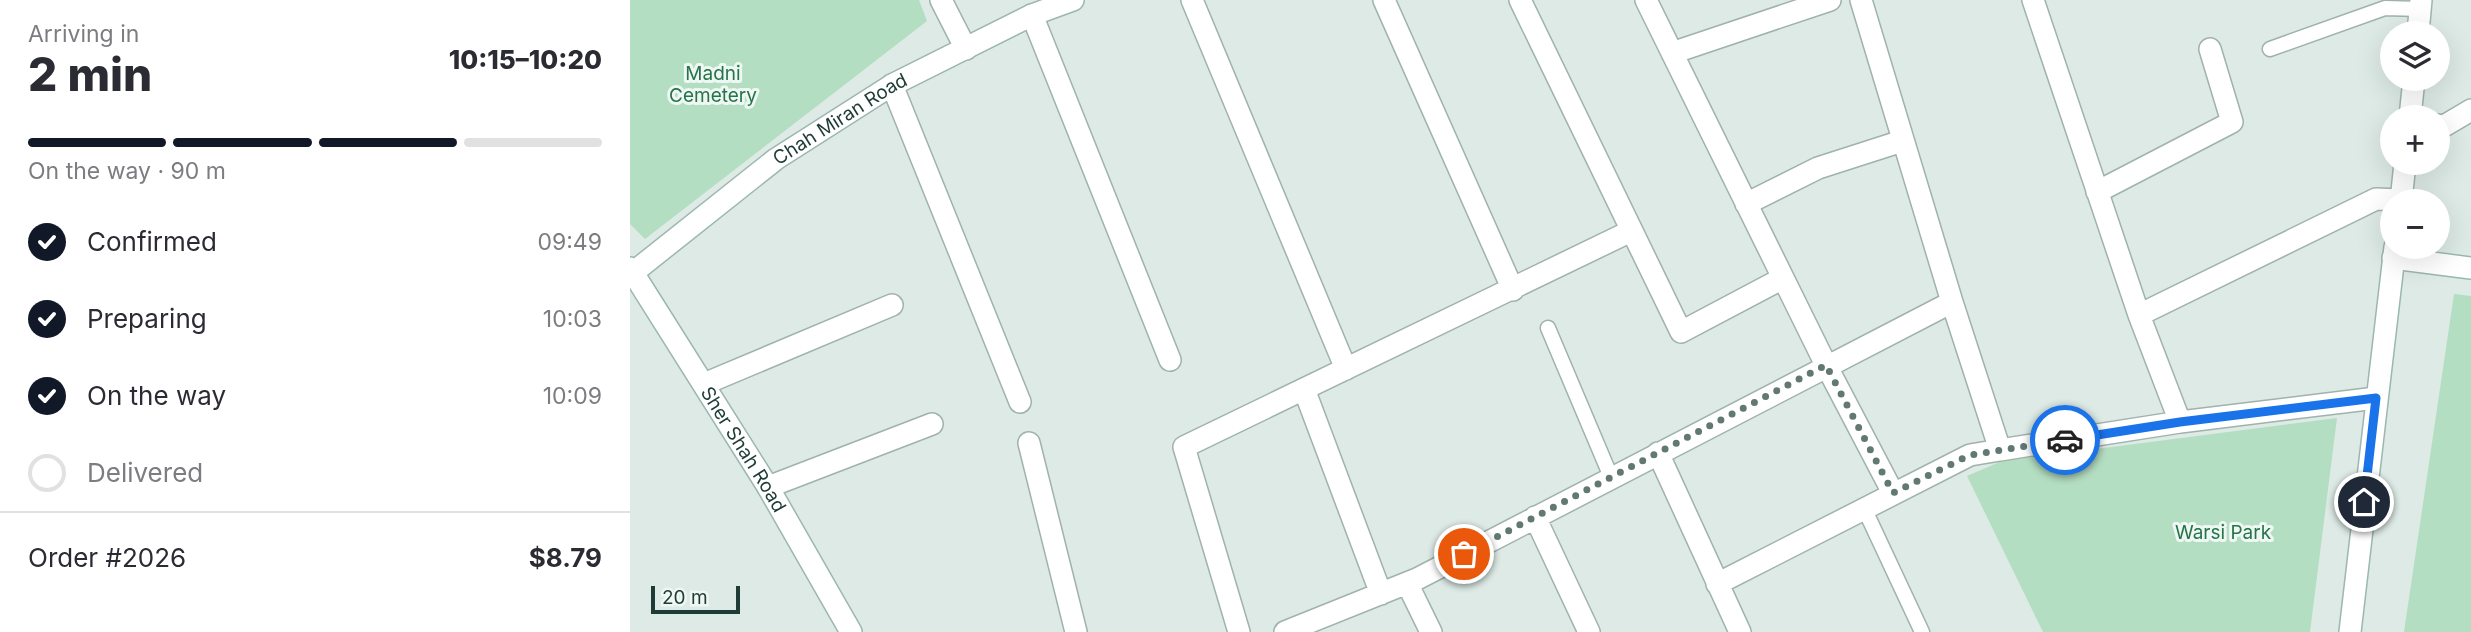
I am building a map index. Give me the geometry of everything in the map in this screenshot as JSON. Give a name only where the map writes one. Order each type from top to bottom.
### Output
[{"type":"street","points":[[941,0],[965,49]]},
{"type":"street","name":"Chah Miran Road","points":[[631,272],[776,159],[892,85],[1032,15],[1073,0]]},
{"type":"street","points":[[1192,0],[1346,369]]},
{"type":"street","points":[[1384,0],[1513,290]]},
{"type":"street","points":[[1520,0],[1681,332],[1783,278]]},
{"type":"street","points":[[1646,0],[1826,365],[1893,493]]},
{"type":"street","points":[[1672,53],[1830,0]]},
{"type":"street","points":[[1861,0],[1902,141],[2000,450]]},
{"type":"street","points":[[2034,0],[2096,192],[2180,422]]},
{"type":"street","points":[[1032,15],[1170,360]]},
{"type":"street","points":[[2096,192],[2232,122],[2210,49]]},
{"type":"street","points":[[892,85],[1020,402]]},
{"type":"street","points":[[2450,122],[2471,110]]},
{"type":"street","points":[[1746,204],[1818,168],[1902,141]]},
{"type":"street","points":[[2139,315],[2380,199]]},
{"type":"street","points":[[1239,632],[1184,447],[1632,231]]},
{"type":"street","points":[[2350,632],[2393,259]]},
{"type":"street","points":[[2425,259],[2471,268]]},
{"type":"street","name":"Sher Shah Road","points":[[631,272],[768,487],[850,632]]},
{"type":"street","points":[[1286,632],[1407,583],[1952,302]]},
{"type":"street","points":[[704,384],[892,305]]},
{"type":"street","points":[[1304,389],[1381,594]]},
{"type":"street","points":[[1717,584],[1970,455],[2180,422],[2376,398]]},
{"type":"street","points":[[768,487],[932,424]]},
{"type":"street","points":[[1029,443],[1076,632]]},
{"type":"street","points":[[1658,453],[1740,632]]},
{"type":"street","points":[[1535,517],[1589,632]]},
{"type":"street","points":[[1407,583],[1431,632]]},
{"type":"lane","points":[[2270,49],[2385,8],[2421,5]]},
{"type":"lane","points":[[1548,328],[1611,477]]},
{"type":"lane","points":[[1864,508],[1922,632]]},
{"type":"green space","name":"Madni Cemetery","points":[[630,0],[919,0],[927,21],[645,239],[630,224]]},
{"type":"green space","points":[[2454,294],[2471,296],[2471,632],[2404,632]]},
{"type":"green space","name":"Warsi Park","points":[[2337,418],[2310,632],[2043,632],[1967,476],[2002,461]]},
{"type":"way so far","points":[[1464,554],[1826,365],[1893,493],[1970,455],[2065,440]]},
{"type":"route","points":[[2065,440],[2180,422],[2376,398],[2364,502]]}]
